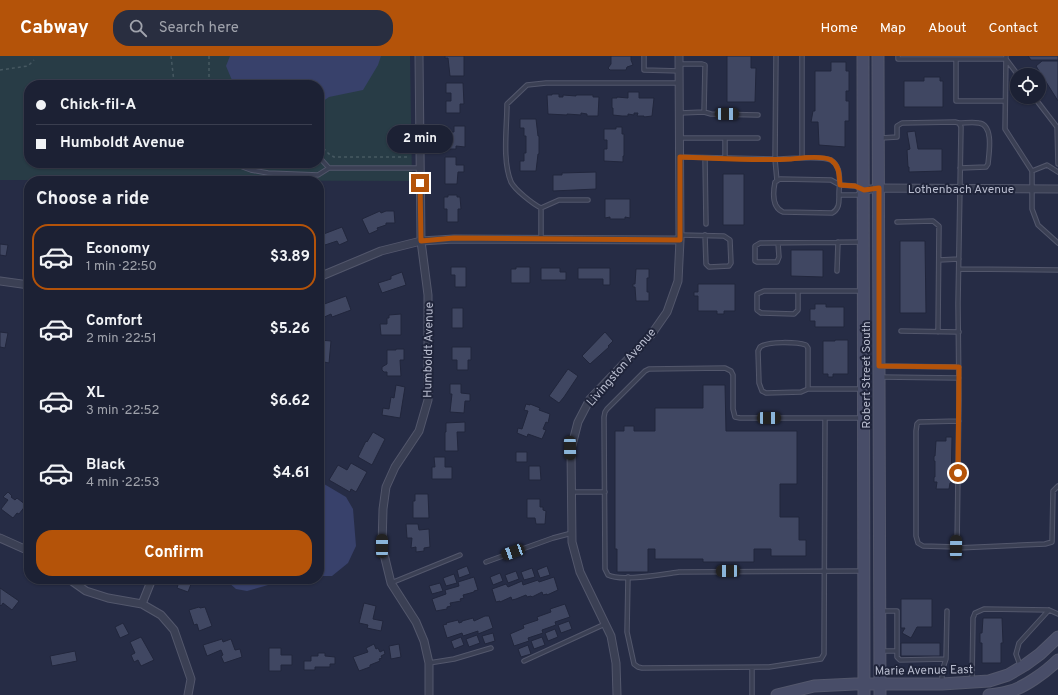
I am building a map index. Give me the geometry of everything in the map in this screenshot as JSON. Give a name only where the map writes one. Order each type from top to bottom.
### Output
[{"type":"main road","name":"Robert Street South","points":[[863,56],[863,689]]},
{"type":"main road","name":"Robert Street South","points":[[878,56],[880,689]]},
{"type":"main road","name":"Marie Avenue East","points":[[777,695],[814,686],[880,689],[989,681],[1008,675],[1021,668],[1040,654],[1058,636]]},
{"type":"main road","points":[[989,695],[1009,692],[1033,680],[1058,660]]},
{"type":"street","name":"Humboldt Avenue","points":[[419,56],[421,241],[428,295],[428,400],[419,431],[395,467],[386,487],[382,509],[382,546],[391,584],[416,622],[424,641],[429,663],[429,695]]},
{"type":"street","name":"Livingston Avenue","points":[[617,695],[616,663],[611,636],[580,572],[572,542],[570,448],[578,422],[590,399],[651,335],[667,312],[678,281],[680,238],[679,56]]},
{"type":"street","name":"Lothenbach Avenue","points":[[864,190],[879,188],[1058,190]]},
{"type":"street","points":[[324,274],[381,251],[421,241],[454,238],[680,238]]},
{"type":"street","points":[[0,281],[24,284]]},
{"type":"street","points":[[0,538],[24,547]]},
{"type":"street","points":[[76,584],[86,591],[108,598],[142,604],[161,615],[174,630],[191,679],[188,695]]},
{"type":"street","points":[[142,604],[150,584]]},
{"type":"lane","points":[[644,56],[644,70],[702,64],[705,65],[704,112]]},
{"type":"lane","points":[[680,157],[775,159],[830,159],[836,164],[838,170],[840,185],[839,205],[837,210],[832,213],[782,212],[774,202],[775,182],[777,181],[775,159],[776,56]]},
{"type":"lane","points":[[802,56],[802,158]]},
{"type":"lane","points":[[898,56],[898,59],[1006,57]]},
{"type":"lane","points":[[1006,57],[1013,68]]},
{"type":"lane","points":[[1006,57],[1005,129],[1032,171],[1032,209],[1038,225],[1058,243]]},
{"type":"lane","points":[[956,59],[956,101],[1005,101]]},
{"type":"lane","points":[[588,200],[558,200],[542,208],[532,204],[512,183],[506,163],[507,104],[528,85],[546,83],[680,83]]},
{"type":"lane","points":[[1039,104],[1057,127],[1058,164]]},
{"type":"lane","points":[[680,113],[704,112],[711,114],[758,115]]},
{"type":"lane","points":[[879,138],[897,136],[897,126],[902,123],[955,122],[959,124],[980,123],[985,125],[989,132],[988,164],[986,167],[960,168]]},
{"type":"lane","points":[[956,547],[959,421],[959,189],[961,127],[959,124]]},
{"type":"lane","points":[[680,138],[758,138]]},
{"type":"lane","points":[[725,138],[725,158]]},
{"type":"lane","points":[[705,158],[706,224]]},
{"type":"lane","points":[[324,162],[329,168]]},
{"type":"lane","points":[[1032,171],[1047,165],[1058,172]]},
{"type":"lane","points":[[246,168],[268,173],[318,175],[329,168],[420,168]]},
{"type":"lane","points":[[777,181],[780,179],[831,180],[840,185],[855,186],[864,190]]},
{"type":"lane","points":[[839,195],[857,195],[864,190]]},
{"type":"lane","points":[[541,239],[542,208]]},
{"type":"lane","points":[[897,222],[936,222],[939,228],[938,332]]},
{"type":"lane","points":[[680,238],[705,235],[724,236],[728,238],[730,240],[731,263],[729,266],[709,267],[706,264],[705,235]]},
{"type":"lane","points":[[837,271],[838,242]]},
{"type":"lane","points":[[778,243],[779,257],[777,262],[757,262],[755,260],[756,244],[778,243],[864,242]]},
{"type":"lane","points":[[939,260],[959,259]]},
{"type":"lane","points":[[959,270],[1058,270]]},
{"type":"lane","points":[[798,292],[798,310],[794,314],[761,313],[757,310],[757,294],[761,292],[864,291]]},
{"type":"lane","points":[[901,331],[959,332]]},
{"type":"lane","points":[[808,389],[808,348],[806,345],[769,343],[760,346],[758,351],[759,383],[762,392],[801,392],[808,389],[863,389]]},
{"type":"lane","points":[[879,372],[959,367]]},
{"type":"lane","points":[[863,418],[735,417],[733,409],[732,375],[729,369],[645,371],[605,412],[605,492],[606,573],[611,577],[650,577],[679,572],[864,571]]},
{"type":"lane","points":[[879,372],[959,378]]},
{"type":"lane","points":[[628,577],[627,632],[633,660],[638,667],[769,668],[818,660],[823,657],[825,418]]},
{"type":"lane","points":[[959,421],[924,421],[917,424],[916,536],[918,543],[923,546],[956,548],[1045,544],[1052,542],[1053,491],[1058,486]]},
{"type":"lane","points":[[571,492],[605,492]]},
{"type":"lane","points":[[486,562],[572,533]]},
{"type":"lane","points":[[391,584],[460,555]]},
{"type":"lane","points":[[972,682],[973,618],[975,613],[984,609],[1048,610],[1058,614]]},
{"type":"lane","points":[[1021,668],[1016,654],[1019,642],[1048,610]]},
{"type":"lane","points":[[879,611],[896,611],[897,657],[900,660],[946,659]]},
{"type":"lane","points":[[942,684],[942,671],[946,659],[946,611]]},
{"type":"lane","points":[[524,661],[605,624]]},
{"type":"lane","points":[[429,663],[454,659],[491,648]]},
{"type":"lane","points":[[880,651],[897,651]]},
{"type":"lane","points":[[752,668],[752,695]]},
{"type":"path","points":[[171,56],[174,80]]},
{"type":"path","points":[[209,56],[209,80]]},
{"type":"path","points":[[0,70],[28,66],[34,60]]},
{"type":"path","points":[[324,149],[334,157],[408,157]]},
{"type":"shaded area","points":[[0,56],[410,56],[412,181],[324,181],[324,176],[24,176],[24,180],[0,180]]},
{"type":"water","points":[[230,56],[381,56],[378,65],[363,90],[329,97],[324,100],[324,80],[232,80],[226,66]]},
{"type":"water","points":[[324,484],[346,497],[353,509],[356,546],[348,563],[332,576],[324,576]]},
{"type":"water","points":[[230,584],[272,584],[247,591],[236,589]]},
{"type":"building","points":[[445,56],[464,56],[464,76],[450,76],[448,58],[445,58]]},
{"type":"building","points":[[611,56],[631,56],[633,65],[627,67],[626,70],[610,70],[608,68],[611,64]]},
{"type":"building","points":[[727,56],[751,56],[751,68],[756,68],[755,102],[727,102]]},
{"type":"building","points":[[1028,56],[1058,56],[1058,60],[1031,60]]},
{"type":"building","points":[[1042,61],[1058,61],[1058,101],[1046,82],[1046,68],[1037,68],[1036,66]]},
{"type":"building","points":[[831,62],[846,62],[846,71],[849,71],[849,91],[846,91],[846,101],[849,101],[849,121],[845,121],[845,147],[819,145],[818,122],[811,122],[813,111],[815,111],[815,71],[831,71]]},
{"type":"building","points":[[924,77],[940,77],[940,81],[943,81],[943,107],[904,107],[904,81],[924,81]]},
{"type":"building","points":[[446,83],[463,83],[464,104],[460,104],[460,113],[446,113],[446,101],[451,101],[451,93],[446,93]]},
{"type":"building","points":[[628,92],[639,92],[639,98],[654,98],[652,116],[637,116],[638,113],[634,113],[634,115],[628,114],[628,116],[613,115],[612,98],[628,98]]},
{"type":"building","points":[[559,94],[559,97],[563,97],[563,95],[593,95],[593,97],[599,97],[598,116],[587,116],[587,114],[581,113],[581,115],[548,114],[547,95]]},
{"type":"building","points":[[520,119],[536,119],[539,136],[539,154],[536,171],[520,171],[520,161],[524,161],[524,153],[526,153],[526,136],[524,136],[524,128],[520,128]]},
{"type":"building","points":[[454,126],[465,126],[465,147],[456,146],[456,149],[445,149],[444,134],[454,132]]},
{"type":"building","points":[[616,127],[622,127],[622,134],[624,134],[623,162],[604,161],[604,149],[607,149],[607,140],[604,140],[604,129],[616,129]]},
{"type":"building","points":[[915,131],[918,149],[942,149],[942,171],[909,172],[907,150],[910,149],[907,132]]},
{"type":"building","points":[[445,157],[456,157],[456,165],[464,165],[464,172],[458,172],[457,184],[445,184]]},
{"type":"building","points":[[596,172],[596,189],[553,191],[553,175],[562,175],[562,173]]},
{"type":"building","points":[[723,174],[744,174],[744,225],[723,225]]},
{"type":"building","points":[[448,195],[457,195],[457,197],[460,197],[461,209],[458,209],[458,222],[447,222],[447,209],[444,209],[444,197],[448,197]]},
{"type":"building","points":[[605,199],[630,199],[630,218],[605,218]]},
{"type":"building","points":[[380,211],[381,213],[386,211],[394,211],[395,223],[386,223],[386,225],[377,228],[378,230],[369,234],[362,219]]},
{"type":"building","points":[[342,227],[348,241],[339,245],[337,241],[325,245],[324,234]]},
{"type":"building","points":[[900,241],[925,241],[926,313],[900,313]]},
{"type":"building","points":[[0,244],[8,245],[6,256],[0,255]]},
{"type":"building","points":[[791,250],[823,250],[823,277],[791,276]]},
{"type":"building","points":[[451,267],[466,267],[466,287],[455,287],[455,275],[451,275]]},
{"type":"building","points":[[516,267],[530,267],[530,283],[511,283],[511,269],[516,269]]},
{"type":"building","points":[[541,268],[560,268],[560,272],[566,272],[566,280],[541,280]]},
{"type":"building","points":[[578,268],[610,268],[610,285],[603,285],[603,279],[578,279]]},
{"type":"building","points":[[636,269],[649,269],[649,278],[647,278],[647,292],[649,292],[649,301],[636,301],[635,287],[633,287],[633,284],[635,284]]},
{"type":"building","points":[[402,272],[406,285],[382,293],[378,283],[391,279],[391,276]]},
{"type":"building","points":[[698,284],[735,284],[735,311],[724,311],[724,314],[717,314],[717,311],[698,311],[698,296],[694,296],[694,292],[698,292]]},
{"type":"building","points":[[346,296],[351,310],[332,317],[331,314],[324,317],[324,304]]},
{"type":"building","points":[[815,304],[826,304],[826,307],[844,307],[844,327],[815,327],[815,321],[810,321],[810,309],[815,309]]},
{"type":"building","points":[[452,308],[463,308],[463,328],[452,328]]},
{"type":"building","points":[[401,314],[401,335],[381,335],[380,324],[387,324],[387,318],[389,318],[389,315]]},
{"type":"building","points":[[0,332],[8,333],[5,348],[0,347]]},
{"type":"building","points":[[605,332],[613,341],[608,346],[609,347],[590,364],[582,356]]},
{"type":"building","points":[[324,340],[331,341],[329,363],[324,362]]},
{"type":"building","points":[[848,340],[848,374],[833,374],[833,377],[828,377],[828,374],[823,374],[823,341]]},
{"type":"building","points":[[452,347],[471,347],[471,360],[468,360],[468,370],[457,370],[457,360],[452,360]]},
{"type":"building","points":[[404,349],[404,360],[400,360],[401,376],[387,376],[387,372],[382,370],[382,367],[387,364],[387,350]]},
{"type":"building","points":[[568,369],[578,376],[559,403],[549,396]]},
{"type":"building","points":[[450,384],[461,384],[461,393],[470,394],[470,401],[465,401],[464,413],[450,412],[452,394],[450,394]]},
{"type":"building","points":[[396,385],[405,387],[400,418],[382,415],[383,408],[389,409],[391,397],[394,398]]},
{"type":"building","points":[[703,385],[725,385],[726,431],[797,431],[797,484],[780,484],[780,517],[799,517],[799,540],[806,540],[806,556],[771,556],[771,549],[754,549],[754,562],[703,562],[703,559],[655,559],[655,549],[648,549],[648,572],[617,572],[617,549],[615,549],[615,431],[624,431],[624,426],[634,426],[634,431],[655,431],[655,408],[703,408]]},
{"type":"building","points":[[526,404],[540,408],[539,410],[550,414],[548,423],[546,422],[543,429],[546,430],[542,439],[528,434],[527,437],[517,433],[518,428],[522,429],[528,411],[524,410]]},
{"type":"building","points":[[465,422],[465,432],[457,432],[458,451],[445,451],[446,423]]},
{"type":"building","points":[[373,432],[385,439],[372,465],[358,457],[366,441],[367,442]]},
{"type":"building","points":[[946,437],[952,437],[951,483],[949,489],[936,489],[937,482],[934,482],[934,456],[936,441],[946,441]]},
{"type":"building","points":[[516,452],[527,452],[527,462],[516,462]]},
{"type":"building","points":[[434,457],[445,457],[445,467],[452,467],[452,479],[432,479],[432,467],[435,467]]},
{"type":"building","points":[[351,463],[367,472],[356,492],[351,489],[350,492],[329,480],[338,465],[347,470]]},
{"type":"building","points":[[529,466],[540,466],[541,480],[529,480]]},
{"type":"building","points":[[8,492],[15,500],[17,498],[24,503],[24,508],[19,514],[17,513],[13,518],[1,509],[8,500],[3,497]]},
{"type":"building","points":[[415,494],[428,494],[429,518],[413,518],[413,501],[415,501]]},
{"type":"building","points":[[527,499],[540,499],[540,507],[543,507],[543,510],[546,511],[545,524],[536,524],[535,518],[527,518]]},
{"type":"building","points":[[406,524],[418,524],[419,530],[429,529],[430,547],[424,548],[424,551],[416,552],[416,547],[411,548],[412,538],[407,538]]},
{"type":"building","points":[[467,566],[470,574],[459,578],[457,570]]},
{"type":"building","points":[[547,566],[550,575],[540,578],[537,570]]},
{"type":"building","points":[[532,568],[535,577],[524,580],[521,572]]},
{"type":"building","points":[[516,571],[519,579],[508,583],[505,575]]},
{"type":"building","points":[[500,573],[503,581],[493,585],[490,577]]},
{"type":"building","points":[[454,574],[457,583],[446,586],[443,578]]},
{"type":"building","points":[[474,577],[478,590],[463,595],[464,598],[460,599],[461,601],[450,603],[451,606],[447,607],[447,609],[436,611],[432,599],[446,594],[445,590],[459,586],[458,582]]},
{"type":"building","points":[[554,577],[558,590],[547,595],[543,595],[542,592],[532,597],[527,597],[526,595],[512,600],[511,597],[500,602],[496,602],[492,589],[506,584],[508,587],[522,581],[523,585]]},
{"type":"building","points":[[440,583],[443,591],[432,594],[429,586]]},
{"type":"building","points":[[178,584],[191,584],[188,592],[177,588]]},
{"type":"building","points":[[0,588],[19,601],[12,610],[3,603],[1,606],[0,605]]},
{"type":"building","points":[[901,599],[932,599],[932,627],[917,627],[911,638],[902,633],[905,628],[901,628]]},
{"type":"building","points":[[364,603],[376,606],[373,619],[383,621],[381,631],[367,628],[368,625],[359,623]]},
{"type":"building","points":[[565,604],[570,617],[555,622],[556,625],[542,630],[543,633],[528,638],[529,641],[514,646],[510,634],[524,628],[523,625],[538,620],[537,617],[551,612],[550,609]]},
{"type":"building","points":[[205,607],[212,626],[199,631],[197,624],[194,625],[189,610]]},
{"type":"building","points":[[485,616],[489,616],[493,628],[478,634],[478,631],[463,636],[462,633],[447,638],[443,625],[447,624],[446,623],[458,620],[459,623],[473,618],[474,621]]},
{"type":"building","points":[[983,618],[1002,618],[1003,643],[1001,643],[1001,663],[982,663],[982,643],[980,643],[980,633],[982,633]]},
{"type":"building","points":[[569,621],[572,629],[561,633],[558,625]]},
{"type":"building","points":[[123,623],[129,634],[120,638],[115,627]]},
{"type":"building","points":[[555,629],[558,637],[548,641],[545,633]]},
{"type":"building","points":[[493,633],[495,641],[485,644],[482,636]]},
{"type":"building","points":[[477,635],[480,643],[469,647],[466,639]]},
{"type":"building","points":[[141,637],[154,660],[141,666],[138,660],[134,662],[131,655],[135,653],[130,642]]},
{"type":"building","points":[[461,637],[464,645],[454,649],[451,641]]},
{"type":"building","points":[[542,637],[545,645],[534,649],[531,641]]},
{"type":"building","points":[[222,639],[223,642],[231,639],[235,650],[240,649],[242,657],[224,663],[221,656],[223,655],[221,650],[207,656],[203,645]]},
{"type":"building","points":[[901,643],[940,643],[940,656],[901,656]]},
{"type":"building","points":[[374,644],[376,649],[378,648],[380,652],[384,650],[385,654],[381,656],[382,658],[379,659],[380,661],[359,671],[353,657],[368,652],[366,648]]},
{"type":"building","points":[[399,644],[401,657],[391,659],[389,646]]},
{"type":"building","points":[[528,645],[531,654],[521,657],[518,649]]},
{"type":"building","points":[[269,648],[281,648],[281,655],[292,655],[292,665],[281,665],[281,671],[269,671]]},
{"type":"building","points":[[75,651],[77,661],[52,666],[50,656]]},
{"type":"building","points":[[318,653],[325,653],[325,656],[335,657],[335,664],[330,664],[330,667],[315,667],[315,670],[304,670],[304,661],[311,661],[311,656],[318,656]]},
{"type":"route","points":[[420,183],[421,241],[454,238],[680,240],[680,157],[830,159],[836,164],[840,185],[855,186],[864,190],[879,188],[879,366],[959,367],[958,473]]}]
